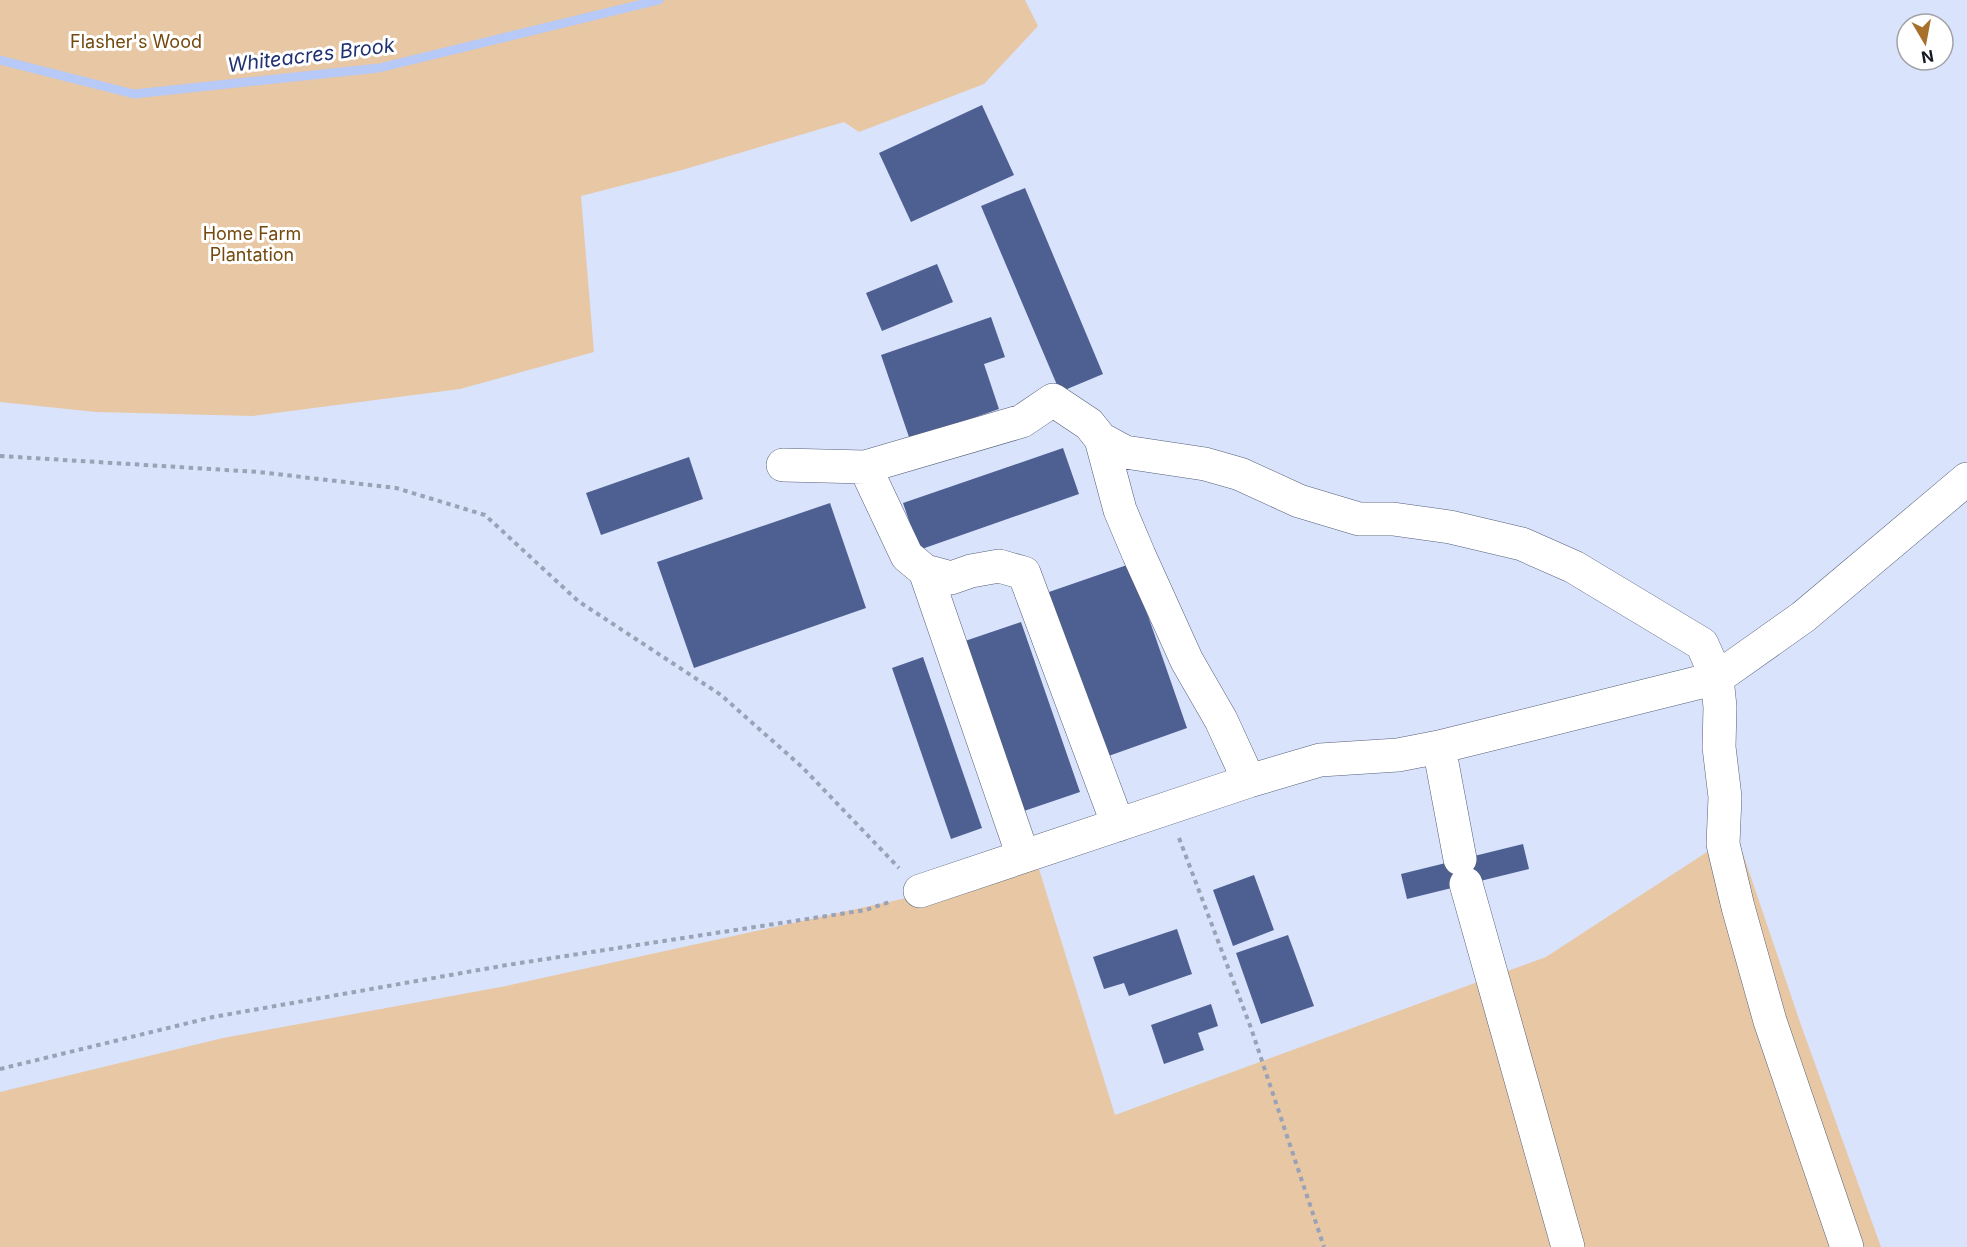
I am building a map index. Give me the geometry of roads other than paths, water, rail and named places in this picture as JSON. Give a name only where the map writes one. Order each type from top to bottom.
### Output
[{"type":"lane","points":[[783,465],[865,467],[1022,421],[1053,400],[1089,424],[1101,439],[1125,452],[1205,464],[1240,474],[1299,501],[1359,519],[1393,519],[1450,527],[1522,544],[1574,567],[1702,644],[1717,678],[1719,747],[1725,797],[1723,844],[1728,865],[1770,1021],[1847,1247]]},
{"type":"lane","points":[[1101,439],[1120,510],[1139,555],[1187,660],[1221,720],[1248,781]]},
{"type":"lane","points":[[865,467],[906,556],[925,572],[951,578],[971,571],[999,566],[1024,573],[1118,825]]},
{"type":"lane","points":[[920,891],[1248,781],[1320,760],[1398,755],[1439,747],[1717,678],[1803,617],[1967,479]]},
{"type":"lane","points":[[925,572],[1023,856]]},
{"type":"lane","points":[[1439,747],[1463,872],[1568,1247]]},
{"type":"waterway","name":"Whiteacres Brook","points":[[0,60],[134,94],[379,68],[659,0]]},
{"type":"park label","name":"Flasher's Wood","points":[[136,41]]},
{"type":"park label","name":"Home Farm Plantation","points":[[252,243]]}]
